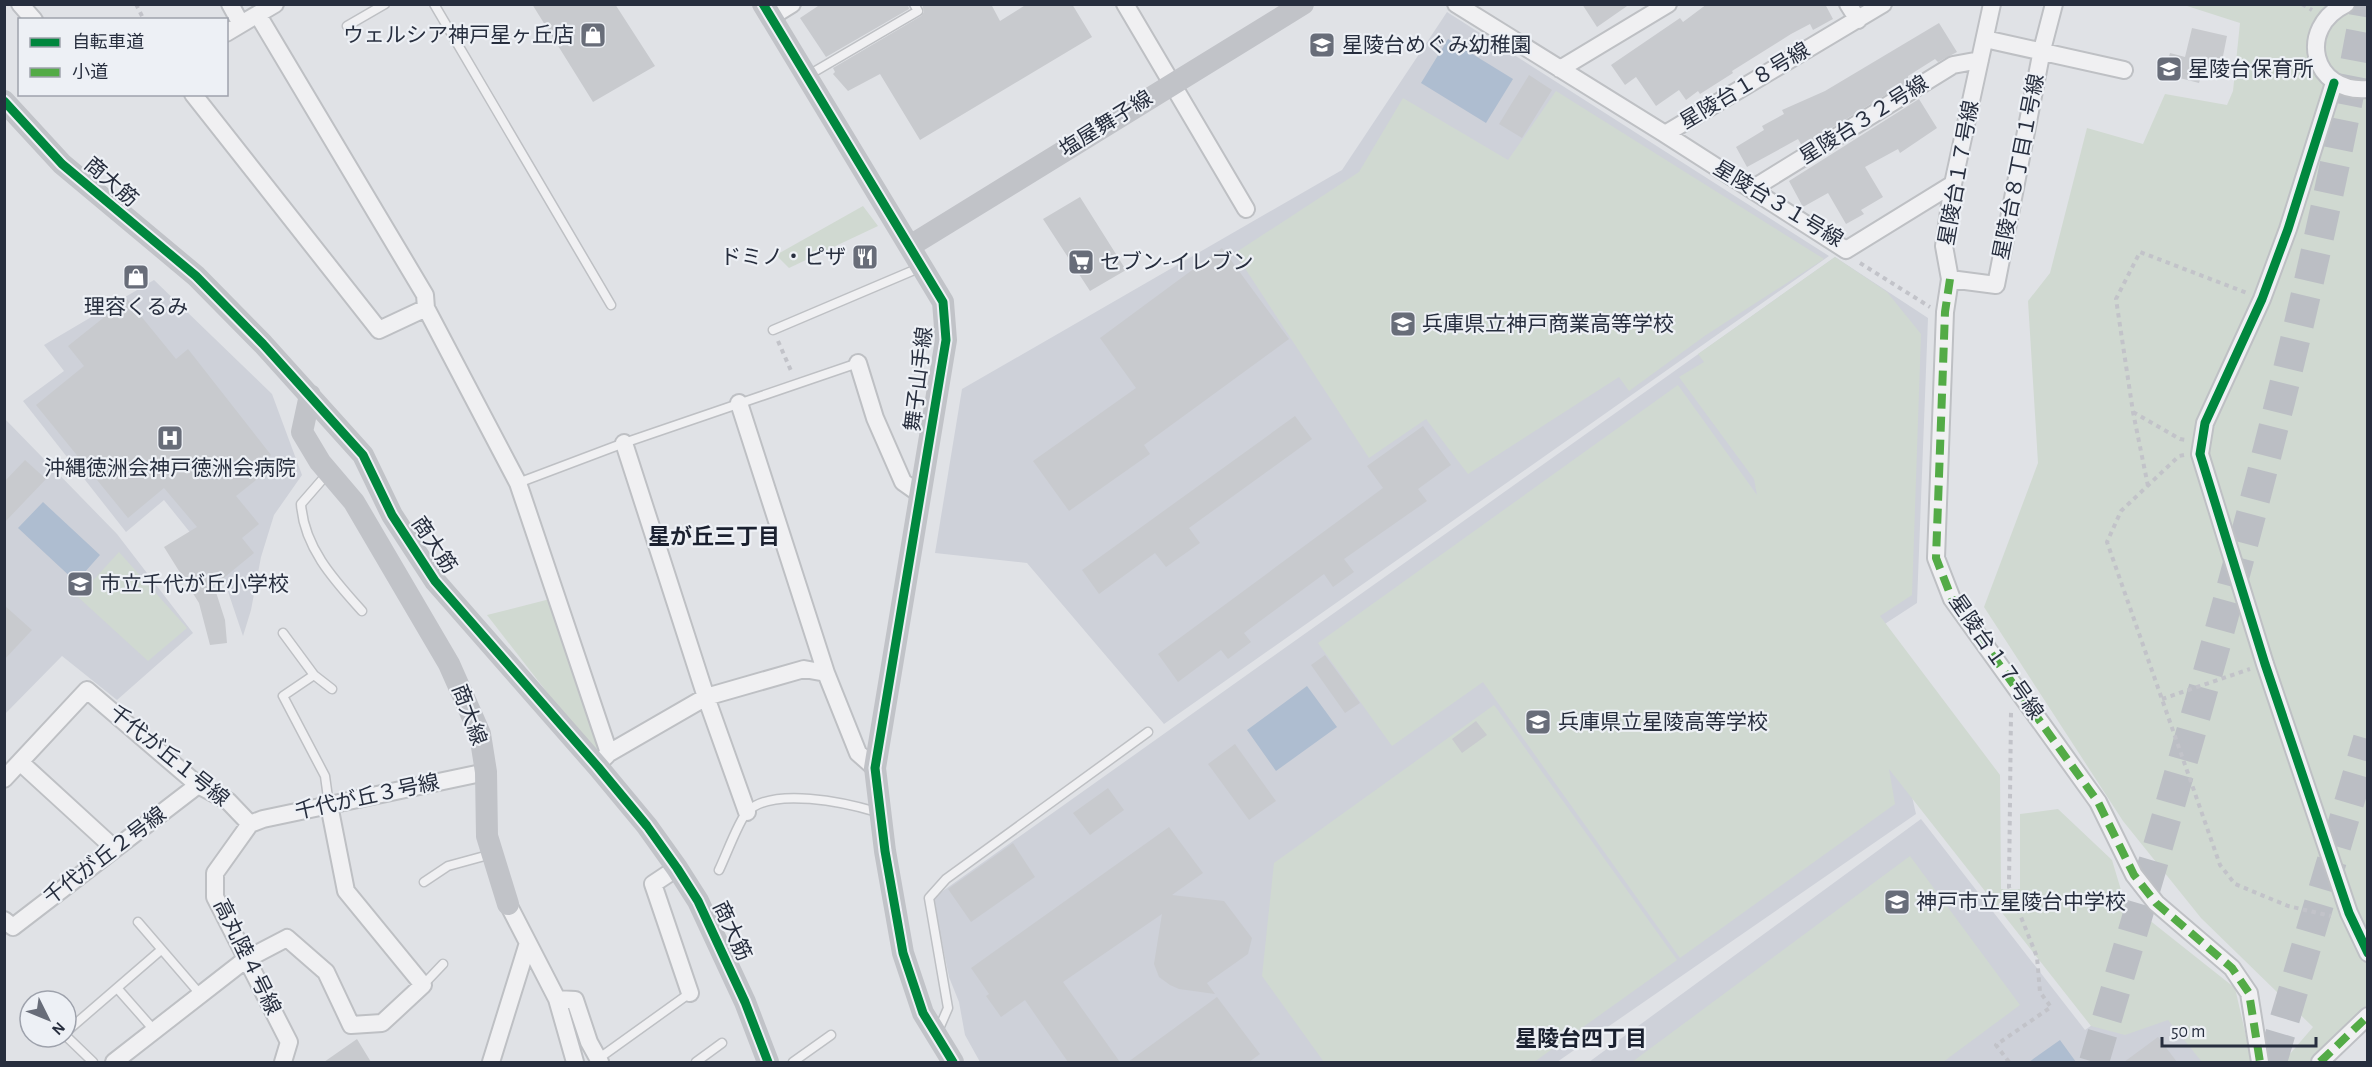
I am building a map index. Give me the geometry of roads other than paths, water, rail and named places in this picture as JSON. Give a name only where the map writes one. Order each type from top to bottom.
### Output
[{"type":"street","points":[[20,4],[32,18]]},
{"type":"street","points":[[230,4],[242,24]]},
{"type":"street","points":[[228,32],[275,4]]},
{"type":"street","points":[[767,11],[792,4]]},
{"type":"street","points":[[1125,4],[1170,84],[1246,208]]},
{"type":"street","name":"塩屋舞子線","points":[[910,246],[1303,4]]},
{"type":"street","points":[[1560,69],[1668,4]]},
{"type":"street","points":[[1848,4],[1858,20]]},
{"type":"street","name":"星陵台１８号線","points":[[1458,5],[1665,134],[1883,4]]},
{"type":"street","name":"星陵台１７号線","points":[[1992,4],[1953,184],[1944,246],[1950,279],[1945,312],[1936,558],[1952,599],[2098,802],[2141,884],[2156,903],[2232,968],[2249,993],[2260,1062]]},
{"type":"street","name":"星陵台８丁目１号線","points":[[1950,279],[1996,285],[2042,50],[2054,4]]},
{"type":"street","points":[[2346,4],[2325,18],[2316,41],[2319,65],[2334,83],[2351,89],[2367,89]]},
{"type":"street","name":"舞子山手線","points":[[767,11],[943,302],[946,340],[875,768],[903,953],[923,1013],[953,1062]]},
{"type":"street","points":[[258,15],[425,295],[426,308],[518,483],[603,760],[706,697],[804,669],[826,673]]},
{"type":"street","points":[[1985,39],[2124,70]]},
{"type":"street","name":"星陵台３２号線","points":[[1752,189],[1953,65],[1980,60]]},
{"type":"street","points":[[2334,83],[2288,229],[2262,299],[2205,423],[2201,448],[2265,664],[2349,913],[2367,953]]},
{"type":"street","points":[[195,96],[379,330],[426,308]]},
{"type":"street","name":"商大筋","points":[[4,101],[62,164],[196,276],[310,395],[363,455],[392,515],[435,581],[603,760],[677,868],[698,901],[745,1002],[768,1062]]},
{"type":"street","name":"星陵台３１号線","points":[[1665,134],[1846,250],[1953,184]]},
{"type":"street","points":[[858,363],[875,418],[903,482],[920,494]]},
{"type":"street","name":"商大線","points":[[310,395],[302,432],[329,472],[354,502],[449,664],[480,734],[486,772],[488,836],[493,854],[508,904],[557,999],[575,1062]]},
{"type":"street","points":[[740,402],[826,673],[858,753],[875,768]]},
{"type":"street","points":[[624,443],[706,697],[747,812]]},
{"type":"street","name":"千代が丘１号線","points":[[20,762],[87,690],[198,785],[228,801],[250,824]]},
{"type":"street","points":[[4,779],[20,762],[115,849]]},
{"type":"street","name":"千代が丘３号線","points":[[250,824],[263,819],[486,772]]},
{"type":"street","name":"千代が丘２号線","points":[[9,923],[115,849],[198,785]]},
{"type":"street","points":[[114,1062],[245,960],[287,938],[326,972],[351,1025],[382,1023],[423,985],[346,891],[329,805]]},
{"type":"street","name":"高丸陸４号線","points":[[250,824],[215,873],[215,897],[245,960],[289,1042],[283,1062]]},
{"type":"street","points":[[677,868],[653,884],[690,993]]},
{"type":"street","points":[[491,1062],[528,942]]},
{"type":"street","points":[[557,999],[575,1000],[599,1061]]},
{"type":"street","points":[[2320,1062],[2367,1016]]},
{"type":"lane","points":[[347,26],[385,4]]},
{"type":"lane","points":[[434,4],[611,305]]},
{"type":"lane","points":[[807,77],[918,10],[914,4]]},
{"type":"lane","points":[[773,330],[922,267]]},
{"type":"lane","points":[[518,483],[740,402],[858,363]]},
{"type":"lane","points":[[329,472],[301,504],[302,517],[313,546],[329,573],[363,611]]},
{"type":"lane","points":[[283,633],[314,675],[332,689]]},
{"type":"lane","points":[[314,675],[283,696],[325,776],[329,805]]},
{"type":"lane","points":[[936,1034],[948,1008],[929,898],[946,879],[1148,732]]},
{"type":"lane","points":[[719,870],[747,812],[768,801],[821,798],[880,813]]},
{"type":"lane","points":[[424,882],[448,866],[493,854]]},
{"type":"lane","points":[[138,922],[200,994]]},
{"type":"lane","points":[[78,1023],[161,950]]},
{"type":"lane","points":[[423,985],[443,964]]},
{"type":"lane","points":[[117,988],[154,1030]]},
{"type":"lane","points":[[599,1061],[690,993]]},
{"type":"lane","points":[[793,1062],[831,1035]]},
{"type":"lane","points":[[696,1062],[722,1043]]},
{"type":"lane","points":[[78,1046],[93,1062]]},
{"type":"water","points":[[1448,39],[1513,79],[1486,123],[1421,83]]},
{"type":"water","points":[[43,502],[100,555],[76,582],[18,528]]},
{"type":"water","points":[[1307,686],[1337,727],[1276,771],[1247,730]]},
{"type":"water","points":[[2060,1040],[2076,1062],[2029,1062]]},
{"type":"tunnel","points":[[2094,1062],[2209,669],[2279,405],[2311,272],[2366,4]]},
{"type":"tunnel","points":[[2272,1062],[2368,739]]},
{"type":"place","name":"ウェルシア神戸星ヶ丘店","points":[[593,35]]},
{"type":"place","name":"星陵台めぐみ幼稚園","points":[[1322,45]]},
{"type":"place","name":"星陵台保育所","points":[[2169,69]]},
{"type":"place","name":"ドミノ・ピザ","points":[[865,257]]},
{"type":"place","name":"セブン-イレブン","points":[[1081,262]]},
{"type":"place","name":"理容くるみ","points":[[136,277]]},
{"type":"place","name":"兵庫県立神戸商業高等学校","points":[[1403,324]]},
{"type":"place","name":"沖縄徳洲会神戸徳洲会病院","points":[[170,438]]},
{"type":"place","name":"市立千代が丘小学校","points":[[80,584]]},
{"type":"place","name":"兵庫県立星陵高等学校","points":[[1538,722]]},
{"type":"place","name":"神戸市立星陵台中学校","points":[[1897,902]]},
{"type":"district","name":"星が丘三丁目","points":[[714,537]]},
{"type":"district","name":"星陵台四丁目","points":[[1581,1039]]}]
